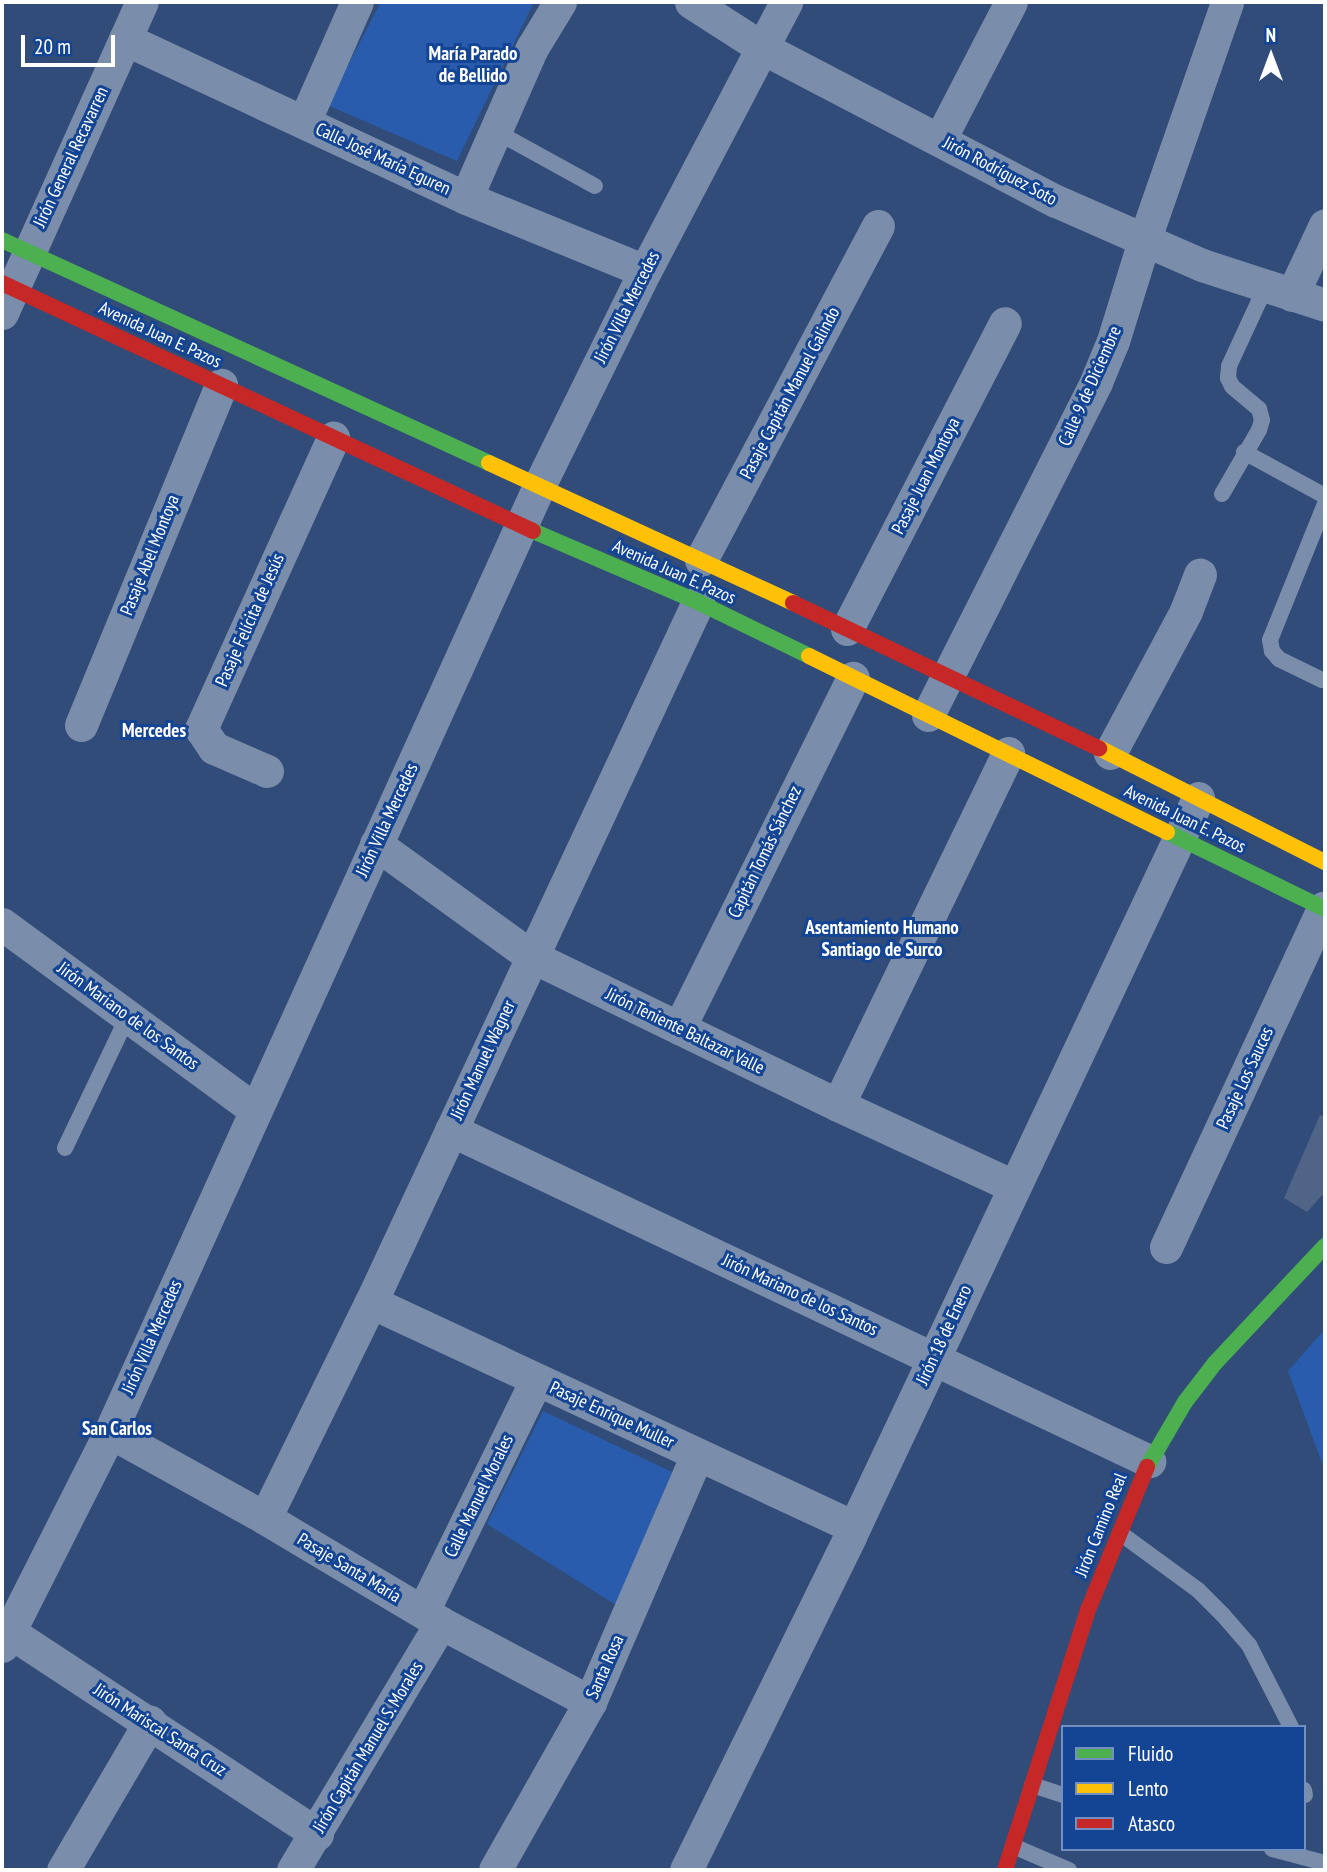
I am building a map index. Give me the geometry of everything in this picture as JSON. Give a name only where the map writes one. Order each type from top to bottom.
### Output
[{"type":"street","name":"Jirón General Recavarren","points":[[5,294],[15,246],[142,2]]},
{"type":"street","points":[[304,122],[357,2]]},
{"type":"street","points":[[466,198],[532,48],[560,2]]},
{"type":"street","name":"Jirón Rodríguez Soto","points":[[691,2],[761,47],[1056,201],[1202,265],[1325,305]]},
{"type":"street","name":"Jirón Villa Mercedes","points":[[5,1635],[110,1432],[254,1109],[540,484],[645,271],[786,2]]},
{"type":"street","points":[[940,139],[1011,2]]},
{"type":"street","name":"Calle 9 de Diciembre","points":[[928,715],[1096,382],[1113,341],[1144,241],[1227,2]]},
{"type":"street","name":"Calle José María Eguren","points":[[125,39],[466,198],[645,271]]},
{"type":"street","points":[[1279,290],[1325,225]]},
{"type":"street","name":"Pasaje Capitán Manuel Galindo","points":[[701,559],[878,226]]},
{"type":"street","name":"Avenida Juan E. Pazos","points":[[15,246],[701,559],[1110,753],[1325,862]]},
{"type":"street","name":"Avenida Juan E. Pazos","points":[[5,294],[221,385],[522,526],[698,602],[1324,908]]},
{"type":"street","name":"Pasaje Juan Montoya","points":[[847,629],[1005,323]]},
{"type":"street","name":"Pasaje Abel Montoya","points":[[80,724],[221,385]]},
{"type":"street","name":"Pasaje Felícita de Jesús","points":[[267,771],[214,748],[201,729],[333,438]]},
{"type":"street","points":[[1110,753],[1186,611],[1200,575]]},
{"type":"street","name":"Jirón Manuel Wagner","points":[[265,1518],[370,1303],[698,602]]},
{"type":"street","name":"Capitán Tomás Sánchez","points":[[679,1028],[853,678]]},
{"type":"street","points":[[838,1105],[1008,753]]},
{"type":"street","name":"Jirón 18 de Enero","points":[[686,1870],[854,1527],[1198,797]]},
{"type":"street","name":"Jirón Teniente Baltazar Valle","points":[[376,844],[531,956],[838,1105],[1013,1186]]},
{"type":"street","name":"Pasaje Los Sauces","points":[[1166,1247],[1324,908]]},
{"type":"street","name":"Jirón Mariano de los Santos","points":[[2,924],[254,1109]]},
{"type":"street","name":"Jirón Mariano de los Santos","points":[[451,1130],[1149,1461]]},
{"type":"street","name":"Jirón Camino Real","points":[[1005,1870],[1088,1610],[1118,1531],[1149,1461],[1185,1402],[1215,1363],[1325,1246]]},
{"type":"street","name":"Pasaje Enrique Muller","points":[[370,1303],[854,1527]]},
{"type":"street","name":"Calle Manuel Morales","points":[[432,1617],[536,1380]]},
{"type":"street","name":"Pasaje Santa María","points":[[110,1432],[265,1518],[432,1617],[590,1702]]},
{"type":"street","name":"Santa Rosa","points":[[495,1870],[590,1702],[697,1455]]},
{"type":"street","name":"Jirón Capitán Manuel S. Morales","points":[[293,1870],[317,1834],[432,1617]]},
{"type":"street","name":"Jirón Mariscal Santa Cruz","points":[[5,1635],[150,1722],[317,1834]]},
{"type":"street","points":[[63,1870],[150,1722]]},
{"type":"lane","points":[[495,131],[595,186]]},
{"type":"lane","points":[[1222,494],[1259,430],[1262,420],[1259,409],[1232,386],[1228,378],[1229,366],[1279,290]]},
{"type":"lane","points":[[1244,452],[1325,496]]},
{"type":"lane","points":[[1322,680],[1279,659],[1272,652],[1270,640],[1325,504]]},
{"type":"lane","points":[[65,1148],[128,1016]]},
{"type":"lane","points":[[1118,1531],[1198,1590],[1223,1615],[1249,1645],[1289,1725]]},
{"type":"lane","points":[[1032,1785],[1061,1794]]},
{"type":"lane","points":[[1013,1846],[1069,1870]]},
{"type":"lane","points":[[1280,1851],[1325,1863]]},
{"type":"shaded area","points":[[381,2],[534,2],[457,161],[327,105]]},
{"type":"shaded area","points":[[1325,1329],[1325,1471],[1288,1371]]},
{"type":"shaded area","points":[[543,1411],[672,1472],[616,1605],[487,1524]]},
{"type":"building","points":[[1320,1115],[1325,1117],[1325,1192],[1307,1212],[1284,1198]]},
{"type":"traffic: fast","points":[[2,240],[489,463]]},
{"type":"traffic: fast","points":[[533,531],[698,602],[809,656]]},
{"type":"traffic: fast","points":[[1167,832],[1325,909]]},
{"type":"traffic: fast","points":[[1147,1467],[1185,1402],[1215,1363],[1325,1246]]},
{"type":"traffic: slow","points":[[489,463],[793,603]]},
{"type":"traffic: slow","points":[[809,656],[1167,832]]},
{"type":"traffic: slow","points":[[1099,748],[1325,862]]},
{"type":"traffic: jam","points":[[2,283],[533,531]]},
{"type":"traffic: jam","points":[[793,603],[1099,748]]},
{"type":"traffic: jam","points":[[1005,1870],[1088,1610],[1147,1467]]},
{"type":"district","name":"María Parado de Bellido","points":[[473,65]]},
{"type":"district","name":"Mercedes","points":[[154,731]]},
{"type":"district","name":"Asentamiento Humano Santiago de Surco","points":[[882,939]]},
{"type":"district","name":"San Carlos","points":[[117,1429]]}]
